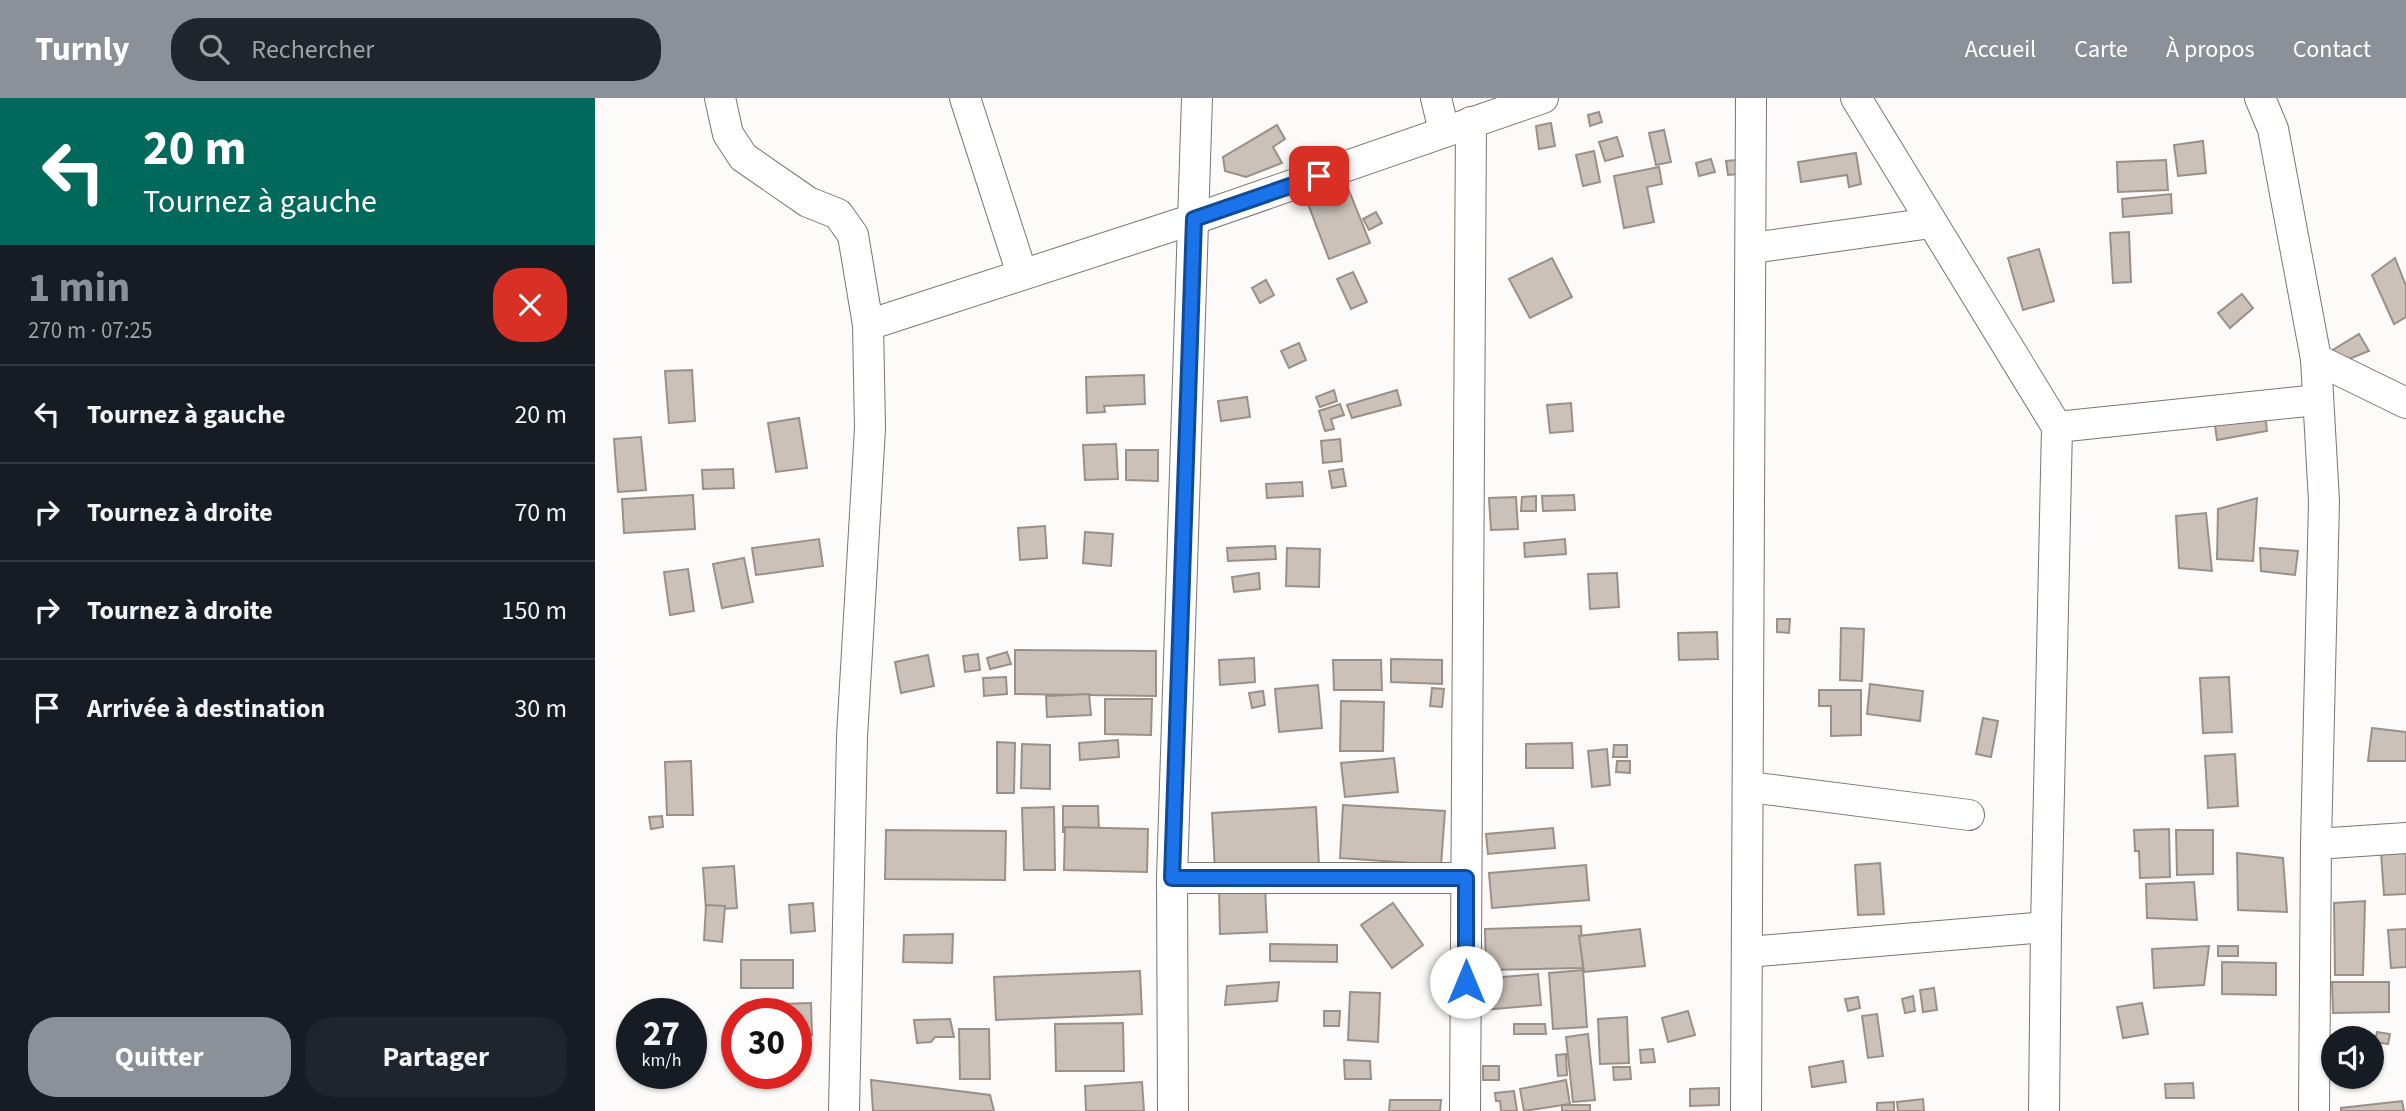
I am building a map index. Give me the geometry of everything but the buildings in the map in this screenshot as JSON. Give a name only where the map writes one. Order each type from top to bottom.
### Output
[{"type":"street","points":[[720,98],[728,134],[743,158],[808,202],[838,214],[853,235],[868,325],[870,428],[852,737],[844,1111]]},
{"type":"street","points":[[965,98],[1022,274]]},
{"type":"street","points":[[1173,1111],[1172,878],[1197,98]]},
{"type":"street","points":[[1436,98],[1457,127],[1466,878],[1465,1111]]},
{"type":"street","points":[[868,325],[1194,219],[1543,98]]},
{"type":"street","points":[[1746,1111],[1751,98]]},
{"type":"street","points":[[1856,98],[2057,427],[2044,1111]]},
{"type":"street","points":[[2260,98],[2273,129],[2316,359],[2324,501],[2316,844],[2314,1111]]},
{"type":"street","points":[[1752,248],[1931,223]]},
{"type":"street","points":[[2316,359],[2406,404]]},
{"type":"street","points":[[2057,427],[2318,400]]},
{"type":"street","points":[[1749,787],[1969,815]]},
{"type":"street","points":[[2316,844],[2406,838]]},
{"type":"street","points":[[1172,878],[1466,878]]},
{"type":"street","points":[[1748,951],[2046,927]]},
{"type":"route","points":[[1319,176],[1194,219],[1172,878],[1466,878],[1466,982]]}]
